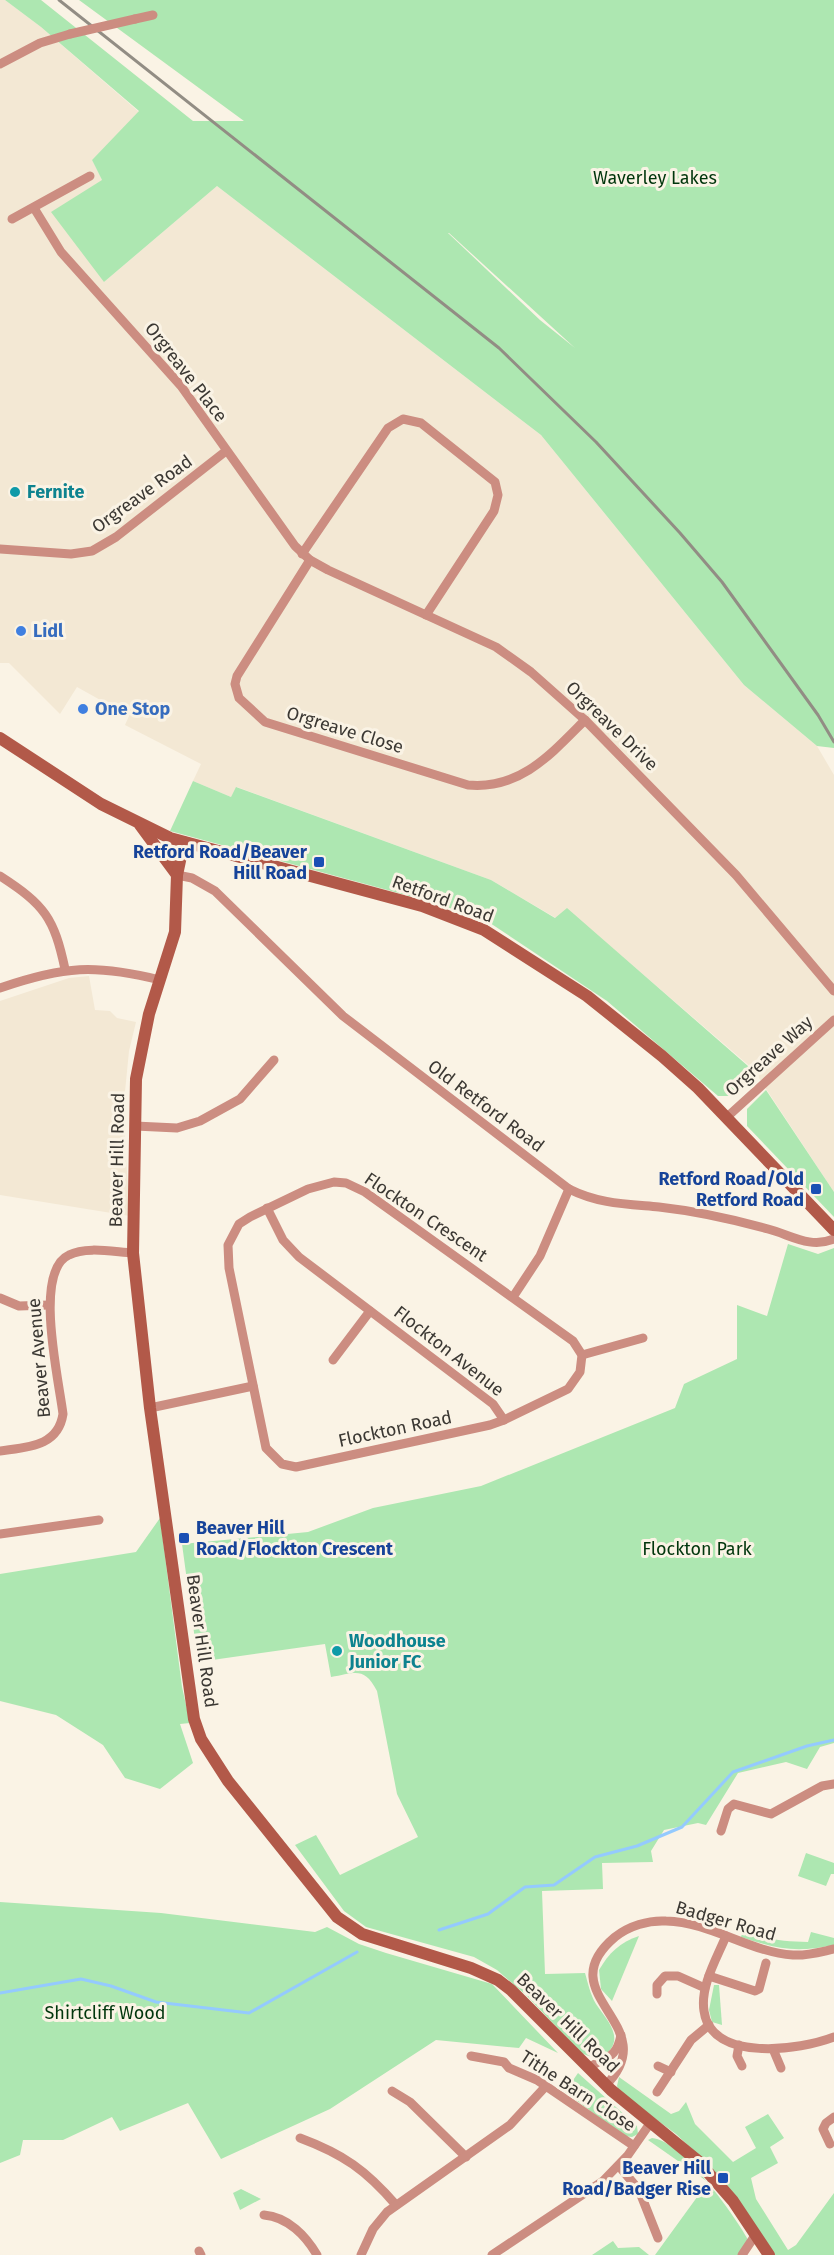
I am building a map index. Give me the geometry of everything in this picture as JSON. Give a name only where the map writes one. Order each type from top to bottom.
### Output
[{"type":"main road","name":"Retford Road","points":[[0,738],[61,780],[139,824],[170,838],[422,906],[484,930],[587,996],[662,1056],[727,1118],[834,1230]]},
{"type":"main road","points":[[139,824],[174,871]]},
{"type":"main road","name":"Beaver Hill Road","points":[[170,838],[174,871],[174,932],[139,1059],[135,1126],[133,1253],[150,1408],[190,1701],[201,1739],[212,1758],[252,1812],[338,1917],[362,1934],[471,1968],[498,1980],[606,2085],[677,2141],[715,2179],[770,2255]]},
{"type":"main road","name":"Beaver Hill Road","points":[[174,871],[184,842]]},
{"type":"street","points":[[0,64],[40,43],[153,15]]},
{"type":"street","points":[[12,219],[90,176]]},
{"type":"street","name":"Orgreave Place","points":[[34,208],[61,252],[181,386],[264,507],[306,557]]},
{"type":"street","name":"Orgreave Close","points":[[426,615],[494,511],[498,495],[495,482],[421,423],[404,419],[388,428],[306,557],[237,675],[235,684],[239,698],[265,722],[468,785],[481,786],[507,782],[536,767],[585,720]]},
{"type":"street","name":"Orgreave Road","points":[[0,549],[71,555],[92,550],[116,537],[226,451]]},
{"type":"street","name":"Orgreave Drive","points":[[306,557],[505,653],[531,672],[585,720],[744,884],[834,991]]},
{"type":"street","name":"Old Retford Road","points":[[174,871],[215,891],[343,1016],[569,1189],[588,1198],[610,1204],[659,1207],[714,1216],[813,1243],[834,1239]]},
{"type":"street","points":[[0,876],[35,901],[47,914],[56,932],[65,969]]},
{"type":"street","points":[[0,988],[65,969],[104,968],[160,980]]},
{"type":"street","name":"Orgreave Way","points":[[727,1118],[834,1020]]},
{"type":"street","points":[[135,1126],[177,1128],[200,1121],[240,1099],[274,1059]]},
{"type":"street","name":"Flockton Crescent","points":[[253,1386],[229,1268],[228,1245],[239,1224],[315,1186],[346,1183],[365,1192],[513,1296]]},
{"type":"street","points":[[569,1189],[540,1256],[513,1296],[573,1341],[582,1355],[644,1338]]},
{"type":"street","name":"Flockton Avenue","points":[[267,1208],[290,1249],[493,1404],[504,1420]]},
{"type":"street","name":"Beaver Avenue","points":[[0,1451],[45,1442],[58,1431],[62,1423],[63,1414],[49,1305],[54,1269],[69,1254],[79,1252],[133,1253]]},
{"type":"street","points":[[0,1298],[19,1306],[49,1305]]},
{"type":"street","name":"Flockton Avenue","points":[[333,1360],[370,1311]]},
{"type":"street","name":"Flockton Road","points":[[253,1386],[266,1448],[276,1460],[289,1466],[504,1420],[568,1389],[580,1372],[582,1355]]},
{"type":"street","points":[[150,1408],[253,1386]]},
{"type":"street","points":[[0,1534],[99,1520]]},
{"type":"street","points":[[722,1831],[728,1809],[734,1804],[771,1814],[822,1786],[834,1784]]},
{"type":"street","name":"Badger Road","points":[[621,2033],[597,1994],[592,1977],[594,1963],[611,1941],[630,1928],[654,1921],[678,1922],[762,1949],[794,1955],[834,1949]]},
{"type":"street","points":[[726,1936],[705,1988],[704,2011],[709,2025],[721,2037],[739,2045],[773,2049],[833,2040]]},
{"type":"street","points":[[710,1976],[755,1991],[759,1989],[766,1964]]},
{"type":"street","points":[[657,1994],[657,1984],[665,1976],[678,1977],[705,1988]]},
{"type":"street","points":[[657,2092],[690,2040],[709,2025]]},
{"type":"street","points":[[589,2068],[610,2056],[619,2043],[621,2033]]},
{"type":"street","points":[[606,2085],[621,2061],[624,2048],[621,2033]]},
{"type":"street","points":[[739,2045],[737,2056],[742,2066]]},
{"type":"street","points":[[773,2049],[781,2068]]},
{"type":"street","name":"Tithe Barn Close","points":[[471,2056],[504,2062],[509,2068],[546,2086],[634,2146]]},
{"type":"street","points":[[658,2066],[671,2072]]},
{"type":"street","points":[[361,2255],[373,2229],[396,2205],[510,2125],[546,2086]]},
{"type":"street","points":[[392,2091],[410,2102],[466,2157]]},
{"type":"street","points":[[402,2110],[410,2102]]},
{"type":"street","points":[[830,2144],[823,2130],[826,2122],[834,2117]]},
{"type":"street","points":[[492,2255],[603,2181],[619,2166],[651,2122]]},
{"type":"street","points":[[300,2138],[326,2148],[352,2162],[376,2182],[396,2205]]},
{"type":"street","points":[[619,2166],[643,2197],[658,2238]]},
{"type":"street","points":[[264,2215],[281,2219],[293,2227],[317,2255]]},
{"type":"street","points":[[742,2255],[756,2234]]},
{"type":"street","points":[[503,2247],[511,2255]]},
{"type":"shaded area","points":[[0,0],[5,0],[41,27],[139,112],[92,160],[102,180],[104,282],[217,186],[541,435],[744,685],[817,746],[834,775],[834,1192],[753,1069],[567,909],[556,918],[491,880],[237,787],[231,797],[193,781],[201,764],[125,725],[129,716],[77,687],[60,714],[9,663],[0,663]]},
{"type":"shaded area","points":[[89,976],[95,1010],[110,1011],[117,1018],[136,1022],[129,1051],[123,1112],[130,1216],[0,1195],[0,1001],[69,978]]},
{"type":"green space","name":"Waverley Lakes","points":[[5,0],[41,0],[193,121],[244,121],[79,0],[834,0],[834,748],[817,746],[744,685],[541,435],[217,186],[104,282],[51,212],[102,180],[92,160],[139,111],[41,27]],"holes":[[[449,233],[575,348],[540,320]]]},
{"type":"green space","points":[[193,781],[231,797],[236,787],[491,880],[555,918],[567,908],[756,1073],[731,1096],[718,1096],[607,1001],[490,923],[439,904],[170,831]]},
{"type":"green space","points":[[766,1090],[834,1192],[834,1217],[747,1126],[747,1109]]},
{"type":"green space","name":"Flockton Park","points":[[788,1244],[818,1254],[834,1248],[834,1743],[820,1747],[807,1769],[786,1762],[738,1773],[706,1825],[698,1823],[664,1830],[651,1851],[653,1862],[602,1863],[603,1889],[542,1891],[545,1974],[585,1973],[594,2000],[614,2034],[612,2047],[607,2053],[601,2057],[591,2057],[581,2053],[527,1996],[497,1970],[474,1957],[366,1927],[344,1911],[295,1845],[316,1835],[340,1875],[418,1837],[397,1794],[377,1691],[368,1678],[358,1673],[331,1677],[325,1644],[198,1662],[182,1544],[308,1532],[373,1508],[481,1486],[675,1408],[684,1384],[737,1359],[737,1305],[767,1316]]},
{"type":"green space","points":[[160,1518],[182,1687],[190,1723],[180,1724],[193,1763],[160,1789],[125,1778],[103,1745],[56,1715],[0,1701],[0,1574],[136,1552]]},
{"type":"green space","points":[[806,1853],[834,1863],[834,1874],[831,1874],[826,1886],[798,1876]]},
{"type":"green space","name":"Shirtcliff Wood","points":[[0,1902],[161,1913],[315,1932],[327,1927],[359,1944],[492,1984],[558,2053],[526,2038],[519,2048],[436,2040],[330,2109],[221,2159],[188,2103],[120,2131],[112,2117],[63,2140],[23,2140],[20,2155],[0,2163]]},
{"type":"green space","points":[[743,1931],[775,1939],[808,1942],[811,1932],[834,1938],[834,1945],[787,1949],[741,1937]]},
{"type":"green space","points":[[639,1936],[612,2001],[601,1989],[599,1970],[616,1949],[626,1941]]},
{"type":"green space","points":[[714,1985],[719,1985],[722,2025],[712,2022],[709,2010]]},
{"type":"green space","points":[[578,2073],[637,2126],[638,2134],[632,2137],[624,2136],[565,2092]]},
{"type":"green space","points":[[619,2077],[671,2114],[679,2111],[686,2102],[695,2124],[733,2162],[756,2148],[745,2127],[768,2114],[784,2138],[770,2147],[778,2163],[751,2178],[756,2199],[788,2250],[796,2245],[834,2193],[834,2255],[774,2255],[709,2165],[676,2134],[620,2093],[617,2086]]},
{"type":"green space","points":[[652,2138],[664,2142],[678,2152],[707,2181],[648,2140]]},
{"type":"green space","points":[[708,2182],[750,2243],[742,2255],[655,2255]]},
{"type":"green space","points":[[241,2189],[261,2199],[240,2210],[233,2193]]},
{"type":"green space","points":[[613,2241],[618,2248],[639,2247],[649,2255],[592,2255]]},
{"type":"waterway","points":[[439,1930],[488,1914],[525,1887],[554,1885],[595,1857],[637,1846],[682,1827],[733,1772],[807,1746],[834,1740]]},
{"type":"waterway","points":[[0,1993],[81,1979],[111,1986],[156,2002],[249,2013],[357,1952]]},
{"type":"railway","points":[[59,0],[499,348],[596,442],[722,582],[818,715],[834,742]]},
{"type":"place","name":"Fernite","points":[[15,492]]},
{"type":"place","name":"Lidl","points":[[21,631]]},
{"type":"place","name":"One Stop","points":[[83,709]]},
{"type":"place","name":"Retford Road/Beaver Hill Road","points":[[319,862]]},
{"type":"place","name":"Retford Road/Old Retford Road","points":[[816,1189]]},
{"type":"place","name":"Beaver Hill Road/Flockton Crescent","points":[[184,1538]]},
{"type":"place","name":"Woodhouse Junior FC","points":[[337,1651]]},
{"type":"place","name":"Beaver Hill Road/Badger Rise","points":[[723,2178]]}]
